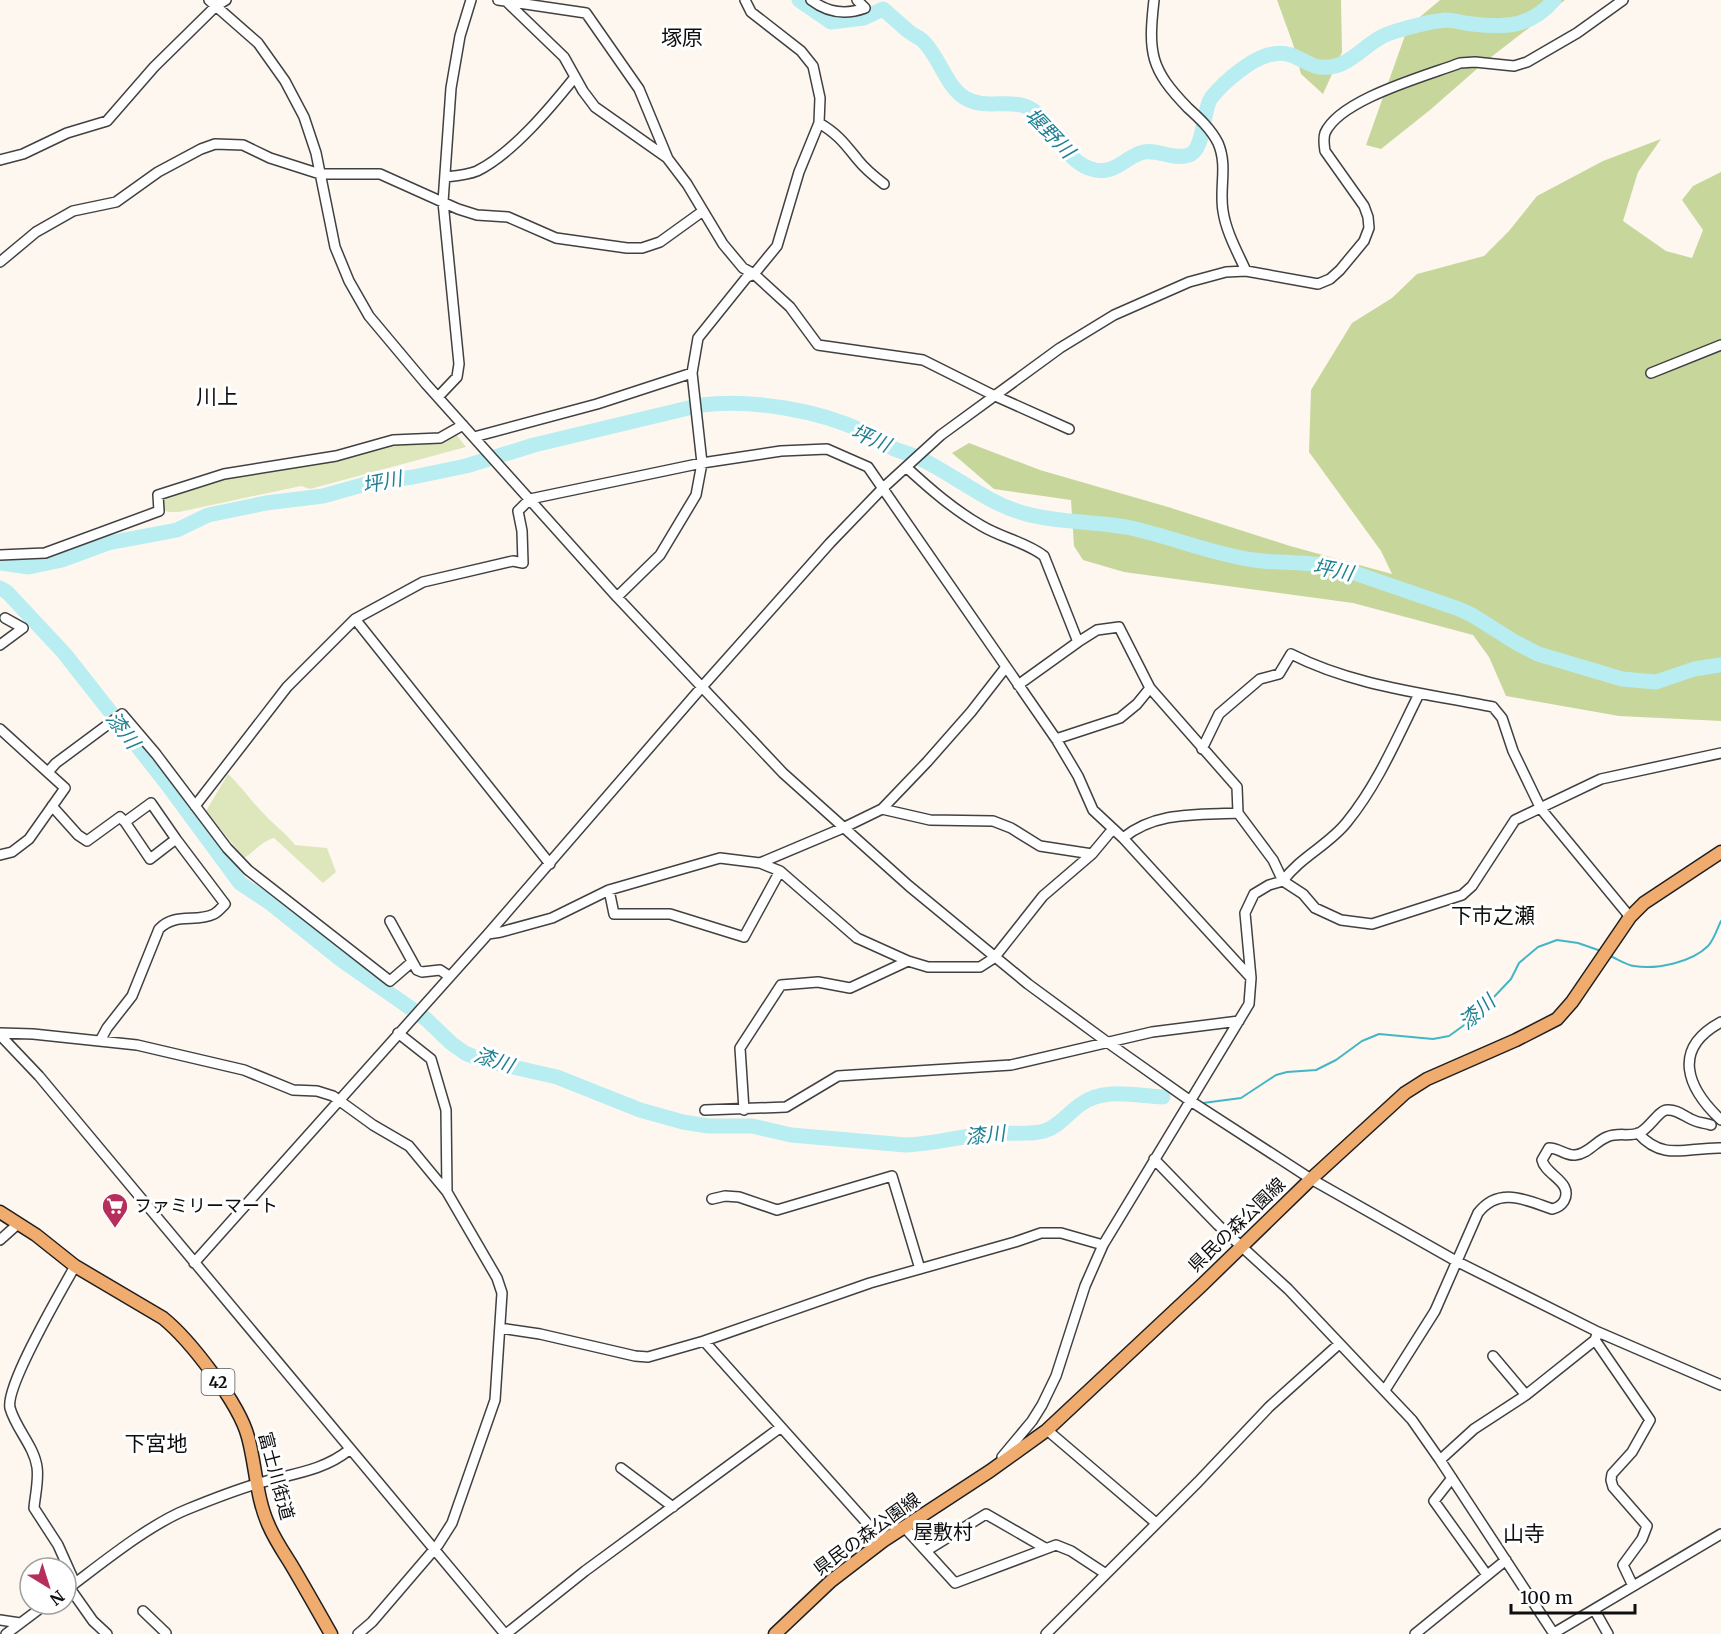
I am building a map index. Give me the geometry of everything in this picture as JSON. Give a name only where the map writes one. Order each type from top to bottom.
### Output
[{"type":"main road","name":"県民の森公園線","points":[[775,1634],[831,1581],[883,1542],[1047,1430],[1311,1179],[1405,1093],[1427,1080],[1557,1019],[1630,917],[1644,903],[1721,852]]},
{"type":"main road","name":"富士川街道","points":[[0,1212],[75,1266],[163,1318],[176,1328],[191,1346],[243,1422],[268,1524],[331,1634]]},
{"type":"street","points":[[0,160],[23,154],[67,133],[107,121],[213,3],[226,0]]},
{"type":"street","points":[[438,397],[457,377],[459,364],[443,202],[451,88],[460,36],[471,0]]},
{"type":"street","points":[[617,597],[660,555],[696,495],[702,463],[692,373],[698,339],[747,278],[754,274],[777,246],[799,172],[819,123],[820,98],[813,66],[801,51],[751,12],[745,0]]},
{"type":"street","points":[[811,0],[840,13],[865,8],[857,0]]},
{"type":"street","points":[[1154,0],[1150,35],[1155,63],[1174,93],[1199,118],[1218,144],[1224,167],[1223,215],[1246,272]]},
{"type":"street","points":[[194,1263],[550,864],[701,688],[830,543],[883,488],[925,450],[993,395],[1060,348],[1114,315],[1189,282],[1226,272],[1246,272],[1318,284],[1330,279],[1364,241],[1369,228],[1364,206],[1325,151],[1323,140],[1326,130],[1348,109],[1362,100],[1460,63],[1475,62],[1514,66],[1527,62],[1577,33],[1623,0]]},
{"type":"street","points":[[502,1],[564,57],[595,107],[668,159]]},
{"type":"street","points":[[502,1],[586,13],[639,89],[668,159],[687,184],[723,244],[743,268],[754,274],[790,307],[818,345],[924,360],[993,395],[1069,429]]},
{"type":"street","points":[[213,3],[258,43],[285,81],[304,117],[320,174],[335,247],[349,281],[369,316],[438,397],[701,688],[783,773],[843,828],[994,958],[1189,1100],[1311,1179],[1456,1261],[1597,1336],[1721,1384]]},
{"type":"street","points":[[445,177],[475,172],[489,164],[530,128],[575,77]]},
{"type":"street","points":[[819,123],[834,131],[859,162],[884,184]]},
{"type":"street","points":[[0,262],[36,232],[73,211],[116,202],[158,172],[215,144],[243,145],[270,158],[320,174],[380,174],[477,215],[508,217],[556,238],[627,248],[642,248],[660,242],[703,210]]},
{"type":"street","points":[[1651,373],[1721,345]]},
{"type":"street","points":[[474,437],[597,404],[692,373]]},
{"type":"street","points":[[0,555],[45,553],[159,512],[158,495],[224,474],[336,456],[393,440],[440,438],[463,425]]},
{"type":"street","points":[[195,806],[287,687],[355,619],[423,582],[513,561],[523,563],[522,531],[518,511],[530,499],[702,463],[781,451],[827,449],[868,467],[1056,739],[1078,776],[1093,810],[1123,838],[1251,978]]},
{"type":"street","points":[[906,467],[938,496],[983,527],[1035,549],[1044,556],[1078,642]]},
{"type":"street","points":[[0,645],[23,628],[5,618]]},
{"type":"street","points":[[355,619],[550,864]]},
{"type":"street","points":[[1018,685],[1097,630],[1119,627],[1150,688],[1237,787],[1238,813],[1273,860],[1283,881],[1303,894],[1315,908],[1341,920],[1372,924],[1462,895],[1472,886],[1515,820],[1601,779],[1721,753]]},
{"type":"street","points":[[1202,749],[1219,714],[1260,679],[1279,674],[1291,654],[1343,676],[1419,694],[1493,706],[1502,718],[1513,751],[1541,809],[1630,917]]},
{"type":"street","points":[[760,863],[882,809],[934,754],[1006,667]]},
{"type":"street","points":[[1056,739],[1120,718],[1137,704],[1150,688]]},
{"type":"street","points":[[990,1471],[1032,1421],[1042,1405],[1056,1376],[1085,1286],[1103,1245],[1249,1004],[1251,978],[1245,913],[1254,894],[1269,885],[1283,881],[1291,869],[1346,824],[1378,777],[1419,694]]},
{"type":"street","points":[[48,772],[56,763],[123,714],[227,848],[248,870],[390,981],[412,963]]},
{"type":"street","points":[[0,729],[65,788],[22,846],[0,855]]},
{"type":"street","points":[[100,1041],[107,1028],[132,996],[159,929],[165,923],[176,919],[215,914],[225,904],[151,803],[124,822]]},
{"type":"street","points":[[52,806],[78,835],[87,841],[120,817],[150,859],[176,839]]},
{"type":"street","points":[[882,809],[930,820],[993,821],[1011,828],[1040,846],[1092,854]]},
{"type":"street","points":[[1123,838],[1133,829],[1172,815],[1238,813]]},
{"type":"street","points":[[488,934],[501,933],[552,918],[609,890],[720,858],[760,863],[780,871],[857,938],[908,960],[928,967],[980,968],[994,958],[1044,896],[1092,854],[1112,830]]},
{"type":"street","points":[[609,890],[614,914],[670,914],[744,937],[780,871]]},
{"type":"street","points":[[390,921],[417,970],[422,972],[440,970],[449,976]]},
{"type":"street","points":[[744,1110],[740,1048],[781,985],[818,982],[850,988],[908,960]]},
{"type":"street","points":[[705,1110],[786,1107],[838,1076],[1011,1065],[1152,1032],[1239,1021]]},
{"type":"street","points":[[1721,1022],[1709,1029],[1695,1045],[1688,1064],[1692,1085],[1721,1120]]},
{"type":"street","points":[[398,1033],[431,1059],[442,1093],[446,1110],[447,1192]]},
{"type":"street","points":[[0,1034],[33,1034],[137,1045],[244,1070],[293,1090],[317,1091],[340,1100],[373,1125],[409,1146],[447,1192],[497,1278],[502,1293],[495,1400],[452,1523],[438,1545],[372,1623],[358,1634]]},
{"type":"street","points":[[0,1034],[39,1076],[506,1634],[585,1571],[781,1427]]},
{"type":"street","points":[[1385,1390],[1435,1311],[1478,1213],[1488,1203],[1509,1196],[1552,1209],[1561,1205],[1566,1196],[1563,1184],[1546,1169],[1542,1160],[1549,1148],[1557,1148],[1569,1155],[1576,1155],[1614,1134],[1638,1133],[1647,1129],[1663,1111],[1667,1110],[1676,1111],[1698,1122],[1711,1125]]},
{"type":"street","points":[[1638,1133],[1648,1144],[1669,1151],[1721,1148]]},
{"type":"street","points":[[1154,1159],[1218,1225],[1288,1289],[1412,1420],[1554,1634],[1720,1535]]},
{"type":"street","points":[[712,1199],[726,1196],[739,1197],[777,1210],[892,1176],[920,1269]]},
{"type":"street","points":[[0,1240],[18,1223]]},
{"type":"street","points":[[500,1328],[540,1334],[648,1357],[704,1341],[870,1283],[1041,1233],[1061,1233],[1103,1245]]},
{"type":"street","points":[[61,1556],[58,1545],[34,1508],[38,1469],[35,1457],[10,1408],[9,1399],[27,1356],[75,1266]]},
{"type":"street","points":[[1440,1460],[1474,1429],[1526,1395],[1597,1336]]},
{"type":"street","points":[[1597,1336],[1650,1420],[1632,1452],[1612,1474],[1611,1480],[1612,1487],[1647,1526],[1642,1539],[1623,1565],[1633,1586]]},
{"type":"street","points":[[704,1341],[883,1542]]},
{"type":"street","points":[[1046,1634],[1198,1482],[1269,1407],[1339,1344]]},
{"type":"street","points":[[1493,1356],[1526,1395]]},
{"type":"street","points":[[0,1401],[11,1393]]},
{"type":"street","points":[[1047,1430],[1156,1523]]},
{"type":"street","points":[[78,1581],[173,1516],[257,1484],[305,1472],[326,1464],[350,1450]]},
{"type":"street","points":[[621,1468],[673,1507]]},
{"type":"street","points":[[1452,1478],[1434,1502],[1487,1575]]},
{"type":"street","points":[[926,1551],[986,1514],[1045,1548]]},
{"type":"street","points":[[904,1527],[955,1583],[1056,1545],[1071,1551],[1106,1574]]},
{"type":"street","points":[[1415,1634],[1506,1560]]},
{"type":"street","points":[[78,1599],[93,1621],[107,1634]]},
{"type":"street","points":[[143,1611],[165,1634]]},
{"type":"street","points":[[1595,1611],[1608,1634]]},
{"type":"street","points":[[6,1634],[30,1616]]},
{"type":"street","points":[[0,1620],[20,1623]]},
{"type":"green space","points":[[1277,0],[1341,0],[1342,52],[1323,94],[1301,74]]},
{"type":"green space","points":[[1440,0],[1565,0],[1486,61],[1381,149],[1366,145],[1408,27]]},
{"type":"green space","points":[[1661,139],[1638,172],[1623,221],[1666,251],[1692,258],[1703,230],[1682,200],[1693,186],[1721,172],[1721,721],[1619,716],[1506,696],[1489,657],[1473,635],[1353,603],[1124,572],[1083,560],[1074,546],[1071,500],[994,489],[952,453],[969,443],[1040,470],[1168,507],[1290,546],[1392,574],[1381,551],[1309,452],[1311,390],[1352,323],[1392,298],[1417,274],[1484,256],[1509,231],[1537,196],[1603,161]]},
{"type":"green space","points":[[456,434],[466,447],[310,489],[301,486],[179,512],[163,510],[162,495],[225,475],[394,443]]},
{"type":"green space","points":[[228,774],[295,845],[327,848],[336,872],[323,883],[274,838],[244,858],[206,811]]},
{"type":"waterway","name":"堰野川","points":[[799,0],[831,22],[864,18],[883,9],[928,46],[958,93],[983,104],[1011,104],[1029,108],[1045,121],[1077,161],[1085,167],[1102,171],[1113,168],[1140,153],[1152,152],[1183,156],[1194,152],[1201,138],[1211,98],[1239,71],[1265,56],[1287,54],[1314,66],[1330,67],[1354,57],[1383,36],[1400,30],[1445,20],[1496,26],[1517,24],[1536,16],[1554,0]]},
{"type":"waterway","name":"坪川","points":[[0,563],[29,567],[62,560],[108,543],[177,530],[208,515],[266,503],[323,496],[373,482],[413,477],[466,466],[534,445],[701,405],[763,405],[806,412],[847,424],[893,448],[925,461],[1000,504],[1023,513],[1049,519],[1131,528],[1223,554],[1254,560],[1318,564],[1340,568],[1459,609],[1538,654],[1622,679],[1656,682],[1694,669],[1721,665]]},
{"type":"waterway","name":"漆川","points":[[0,588],[7,592],[64,653],[167,784],[240,883],[270,903],[340,959],[426,1019],[465,1053],[482,1060],[557,1077],[640,1110],[683,1122],[708,1126],[752,1126],[791,1135],[906,1145],[991,1133],[1044,1131],[1059,1123],[1081,1104],[1110,1094],[1163,1097]]},
{"type":"waterway","name":"漆川","points":[[1608,955],[1634,966],[1653,967],[1674,964],[1701,952],[1708,946],[1721,921]]},
{"type":"waterway","name":"漆川","points":[[1203,1103],[1241,1098],[1276,1075],[1316,1070],[1336,1060],[1362,1041],[1379,1034],[1433,1039],[1449,1036],[1474,1018],[1511,979],[1519,963],[1538,947],[1557,940],[1578,943],[1601,951]]},
{"type":"place","name":"ファミリーマート","points":[[115,1229]]},
{"type":"district","name":"塚原","points":[[682,38]]},
{"type":"district","name":"川上","points":[[217,397]]},
{"type":"district","name":"下市之瀬","points":[[1493,916]]},
{"type":"district","name":"下宮地","points":[[156,1444]]},
{"type":"district","name":"屋敷村","points":[[943,1532]]},
{"type":"district","name":"山寺","points":[[1524,1534]]}]
